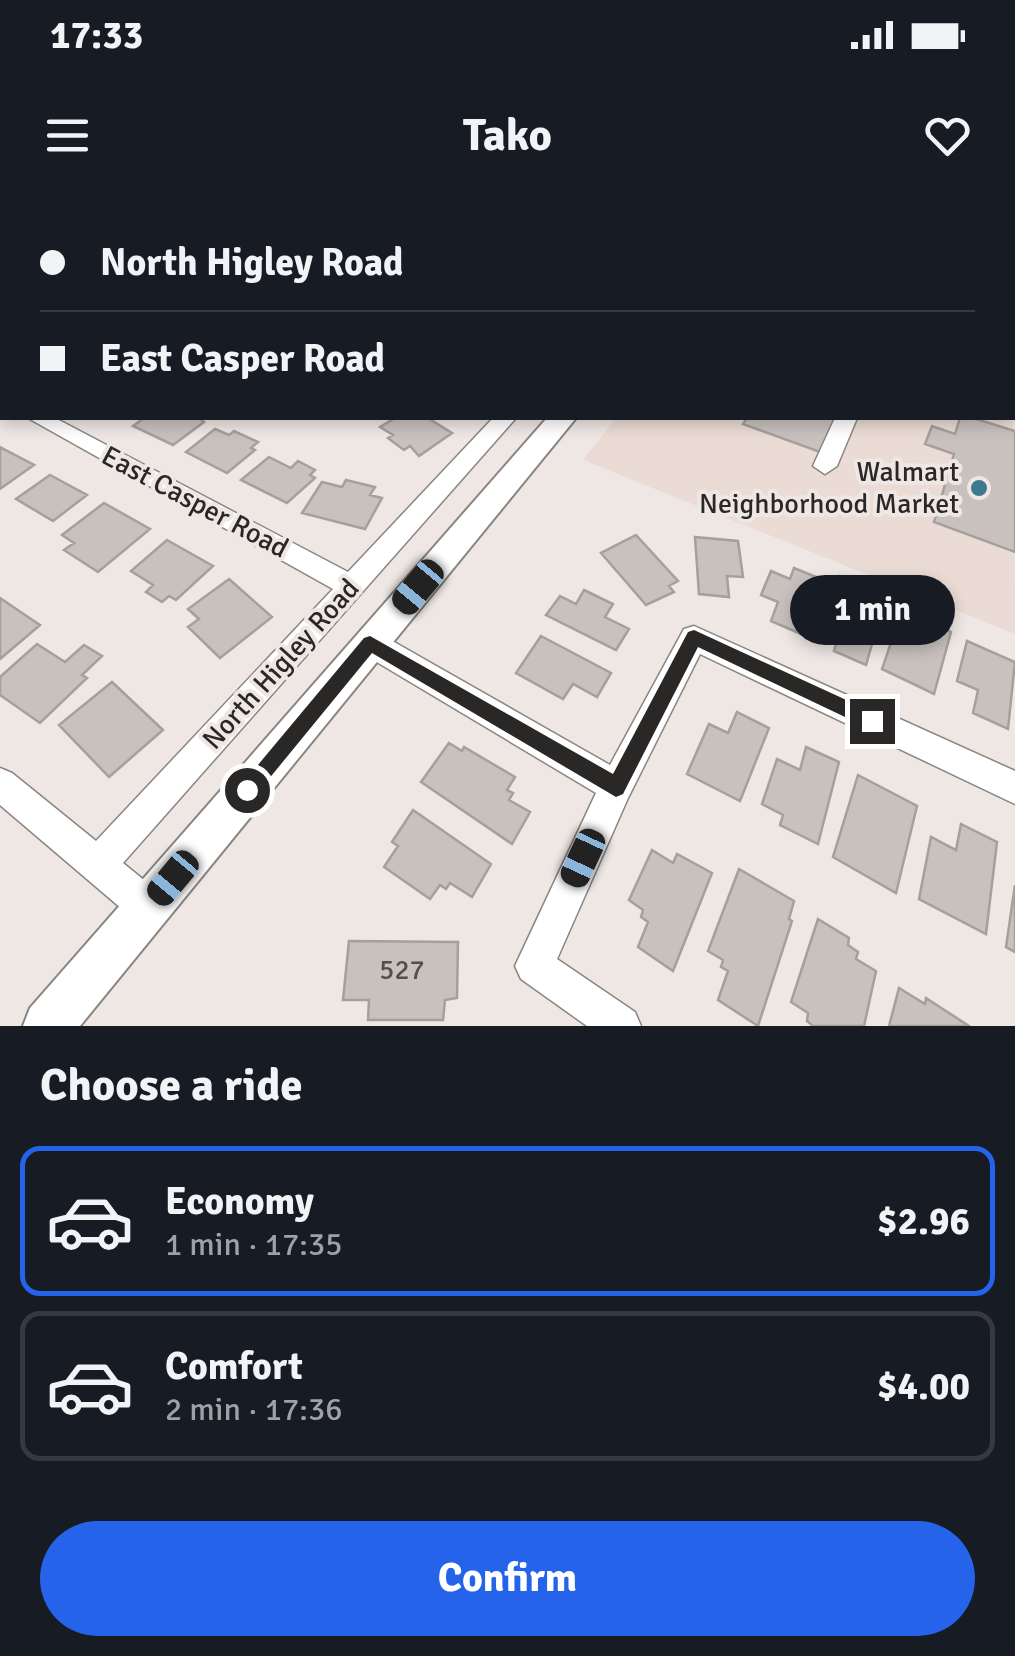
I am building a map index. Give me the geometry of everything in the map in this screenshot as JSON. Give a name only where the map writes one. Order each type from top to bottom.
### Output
[{"type":"main road","name":"North Higley Road","points":[[48,1026],[560,420]]},
{"type":"street","name":"East Casper Road","points":[[43,420],[351,586]]},
{"type":"street","name":"North Higley Road","points":[[97,866],[503,420]]},
{"type":"street","points":[[825,466],[845,420]]},
{"type":"street","points":[[621,1026],[534,966],[616,787],[694,638],[1015,788]]},
{"type":"street","points":[[370,644],[616,787]]},
{"type":"street","points":[[0,784],[148,907]]},
{"type":"shaded area","points":[[614,420],[1014,420],[1015,634],[583,460]]},
{"type":"building","points":[[141,420],[204,422],[173,445],[133,426]]},
{"type":"building","points":[[392,420],[431,420],[452,433],[419,456],[410,446],[404,450],[388,438],[393,435],[380,427]]},
{"type":"building","points":[[746,420],[836,420],[820,452],[743,424]]},
{"type":"building","name":"Walmart Neighborhood Market","points":[[959,420],[979,420],[1015,431],[1015,552],[934,522],[954,454],[925,444],[932,426],[955,434]]},
{"type":"building","points":[[215,429],[229,435],[234,431],[258,442],[251,448],[255,450],[227,473],[186,452]]},
{"type":"building","points":[[0,447],[34,465],[0,489]]},
{"type":"building","points":[[269,457],[291,468],[298,461],[315,470],[310,475],[315,478],[287,503],[241,480]]},
{"type":"building","points":[[50,475],[87,495],[53,521],[16,499]]},
{"type":"building","points":[[346,480],[375,487],[370,495],[382,498],[365,529],[302,513],[322,482],[342,487]]},
{"type":"building","points":[[104,503],[150,529],[98,572],[64,550],[74,543],[62,535]]},
{"type":"building","points":[[636,535],[678,581],[669,586],[674,592],[646,605],[601,553]]},
{"type":"building","points":[[695,537],[738,541],[743,577],[727,576],[729,597],[699,594]]},
{"type":"building","points":[[167,540],[213,566],[176,600],[169,596],[162,602],[146,592],[153,585],[131,571]]},
{"type":"building","points":[[794,568],[821,579],[801,634],[771,621],[778,602],[761,595],[771,571],[790,579]]},
{"type":"building","points":[[840,576],[864,585],[860,597],[883,606],[866,665],[834,651],[840,630],[823,623]]},
{"type":"building","points":[[229,579],[272,617],[220,658],[188,627],[199,619],[188,609]]},
{"type":"building","points":[[584,590],[613,604],[605,617],[629,629],[616,650],[546,615],[560,596],[576,604]]},
{"type":"building","points":[[0,598],[40,625],[0,659]]},
{"type":"building","points":[[902,610],[951,632],[934,694],[882,669]]},
{"type":"building","points":[[541,636],[611,673],[597,697],[573,684],[563,699],[516,673]]},
{"type":"building","points":[[967,641],[1015,662],[1008,729],[973,713],[978,690],[957,681]]},
{"type":"building","points":[[37,644],[65,662],[84,645],[102,656],[82,675],[87,678],[40,723],[0,695],[0,677]]},
{"type":"building","points":[[112,682],[163,730],[109,777],[59,725]]},
{"type":"building","points":[[737,712],[769,728],[740,801],[687,774],[709,724],[728,733]]},
{"type":"building","points":[[449,743],[462,751],[464,747],[515,777],[507,790],[513,793],[509,800],[530,812],[512,844],[421,782]]},
{"type":"building","points":[[806,747],[839,762],[818,844],[780,825],[783,815],[762,804],[777,759],[800,770]]},
{"type":"building","points":[[858,775],[917,806],[896,893],[833,857]]},
{"type":"building","points":[[413,810],[491,864],[472,897],[450,883],[446,889],[440,885],[430,899],[384,867],[398,846],[392,842]]},
{"type":"building","points":[[961,824],[997,842],[986,934],[919,899],[931,837],[956,850]]},
{"type":"building","points":[[652,850],[673,863],[677,854],[712,873],[673,971],[638,947],[648,922],[641,917],[643,910],[629,900]]},
{"type":"building","points":[[739,869],[794,901],[789,919],[792,921],[758,1026],[718,1000],[728,971],[721,967],[723,960],[708,951]]},
{"type":"building","points":[[1015,885],[1015,952],[1006,947]]},
{"type":"building","points":[[818,919],[849,938],[848,945],[858,952],[856,959],[876,971],[864,1026],[813,1026],[807,1021],[808,1013],[791,1002]]},
{"type":"building","points":[[349,941],[458,942],[457,998],[445,1000],[443,1020],[368,1020],[369,1000],[343,1000]]},
{"type":"building","points":[[899,988],[925,1004],[926,998],[969,1026],[889,1026]]},
{"type":"place","name":"Walmart Neighborhood Market","points":[[979,488]]},
{"type":"route","points":[[247,790],[370,644],[616,787],[694,638],[872,721]]}]
